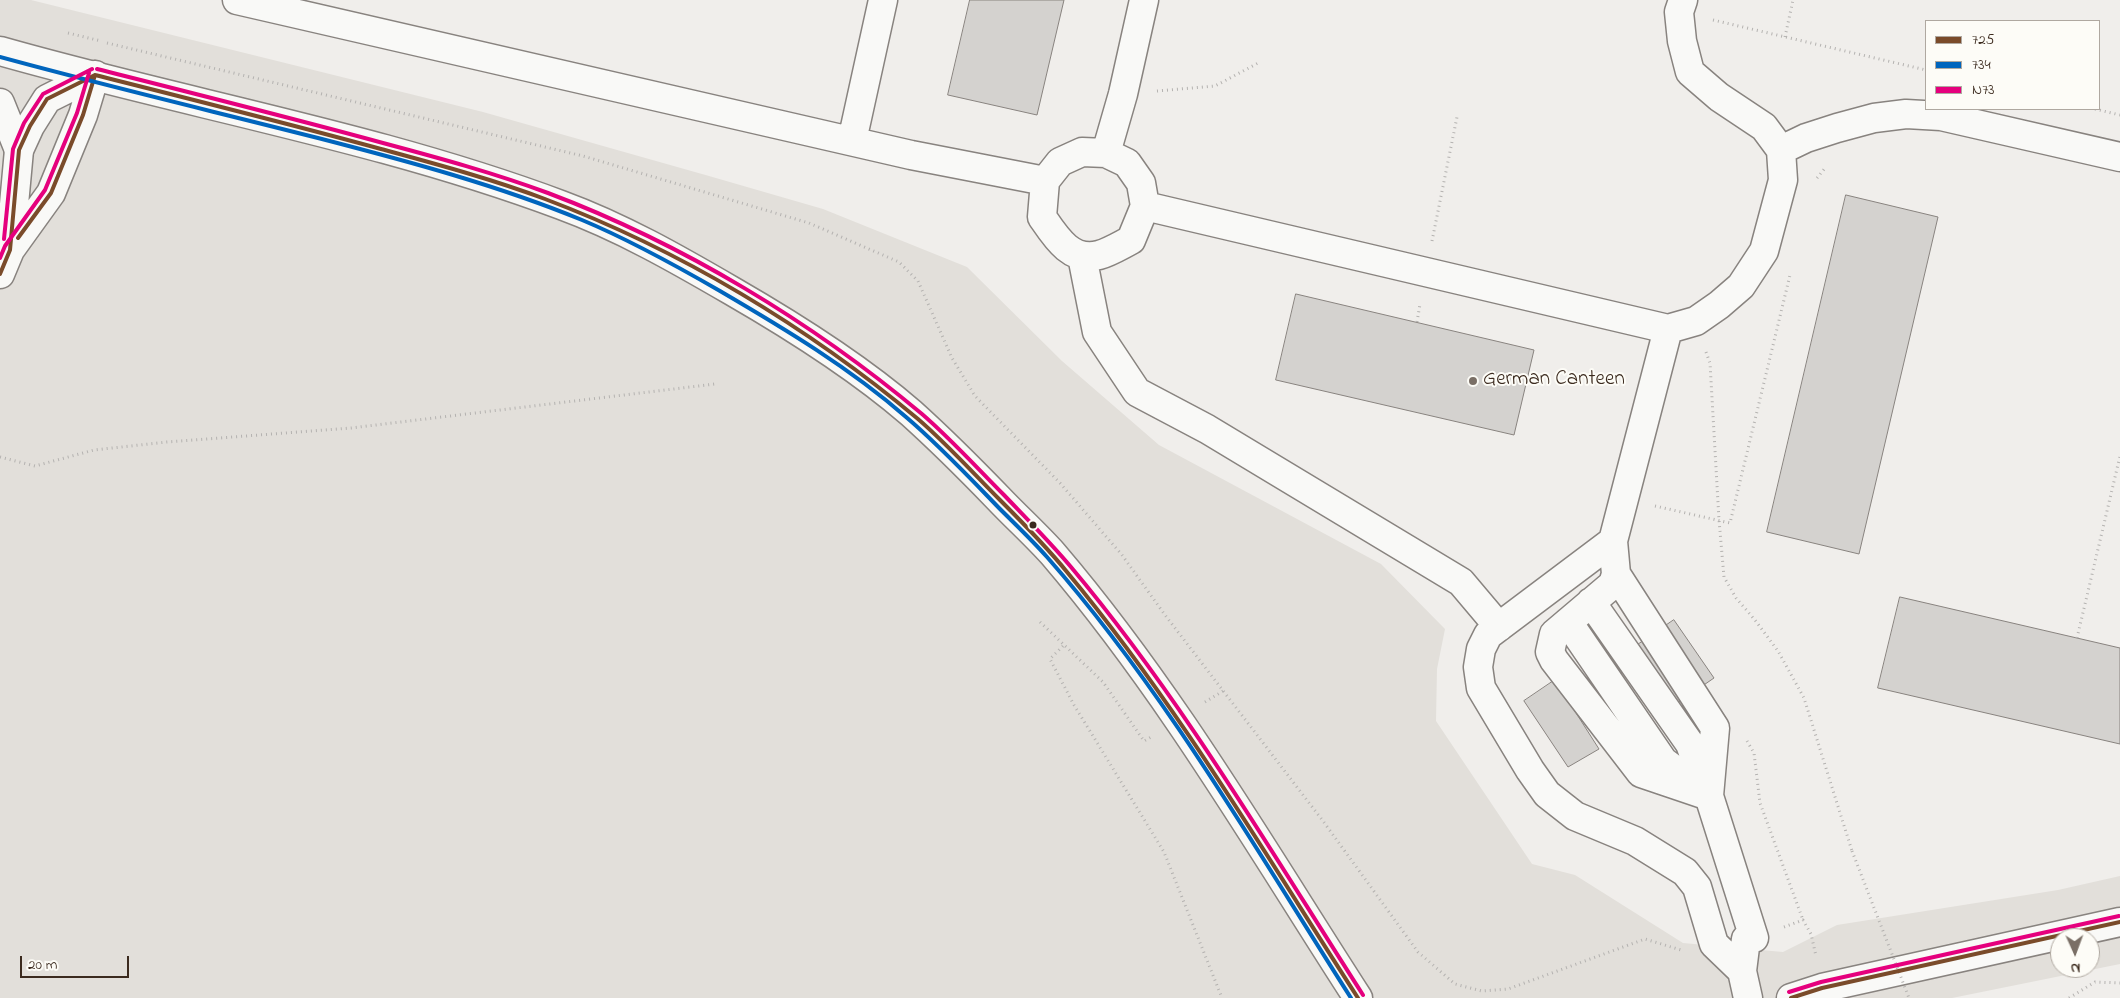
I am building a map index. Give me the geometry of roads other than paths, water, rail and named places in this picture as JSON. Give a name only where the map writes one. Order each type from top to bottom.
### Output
[{"type":"main road","points":[[238,0],[911,155],[1045,181]]},
{"type":"main road","points":[[852,141],[883,0]]},
{"type":"main road","points":[[1106,153],[1123,94],[1144,0]]},
{"type":"main road","points":[[1145,206],[1426,274],[1668,329],[1696,321],[1741,286],[1764,251],[1784,180],[1781,150],[1764,127],[1720,98],[1690,72],[1682,41],[1681,6]]},
{"type":"main road","points":[[0,51],[422,160],[493,181],[564,206],[623,231],[698,271],[778,318],[861,375],[908,410],[948,448],[1055,558],[1120,639],[1178,720],[1358,998]]},
{"type":"main road","points":[[5,262],[19,150],[30,126],[47,99],[94,75]]},
{"type":"main road","points":[[5,262],[51,193],[83,115],[94,75]]},
{"type":"main road","points":[[0,103],[19,150]]},
{"type":"main road","points":[[1781,150],[1806,138],[1846,126],[1874,118],[1906,114],[1941,116],[2120,158]]},
{"type":"main road","points":[[1082,152],[1106,153],[1127,164],[1141,183],[1145,206],[1130,240],[1098,256],[1082,256],[1063,246],[1042,217],[1045,181],[1060,162],[1082,152]]},
{"type":"main road","points":[[1082,256],[1097,332],[1138,392],[1207,429],[1461,582],[1498,627]]},
{"type":"main road","points":[[1668,329],[1614,541],[1616,574],[1613,584],[1554,634],[1550,652],[1622,751],[1641,773],[1710,796]]},
{"type":"main road","points":[[1614,541],[1488,635],[1480,649],[1478,667],[1481,688],[1530,770],[1547,794],[1575,816],[1635,841],[1685,872],[1697,887],[1714,944],[1742,971]]},
{"type":"main road","points":[[1616,574],[1715,728],[1710,796]]},
{"type":"main road","points":[[1591,602],[1690,744],[1710,796],[1754,938],[1746,939],[1742,971],[1748,998]]},
{"type":"main road","points":[[1791,998],[1822,988],[2120,922]]},
{"type":"place","name":"German Canteen","points":[[1473,381]]}]
